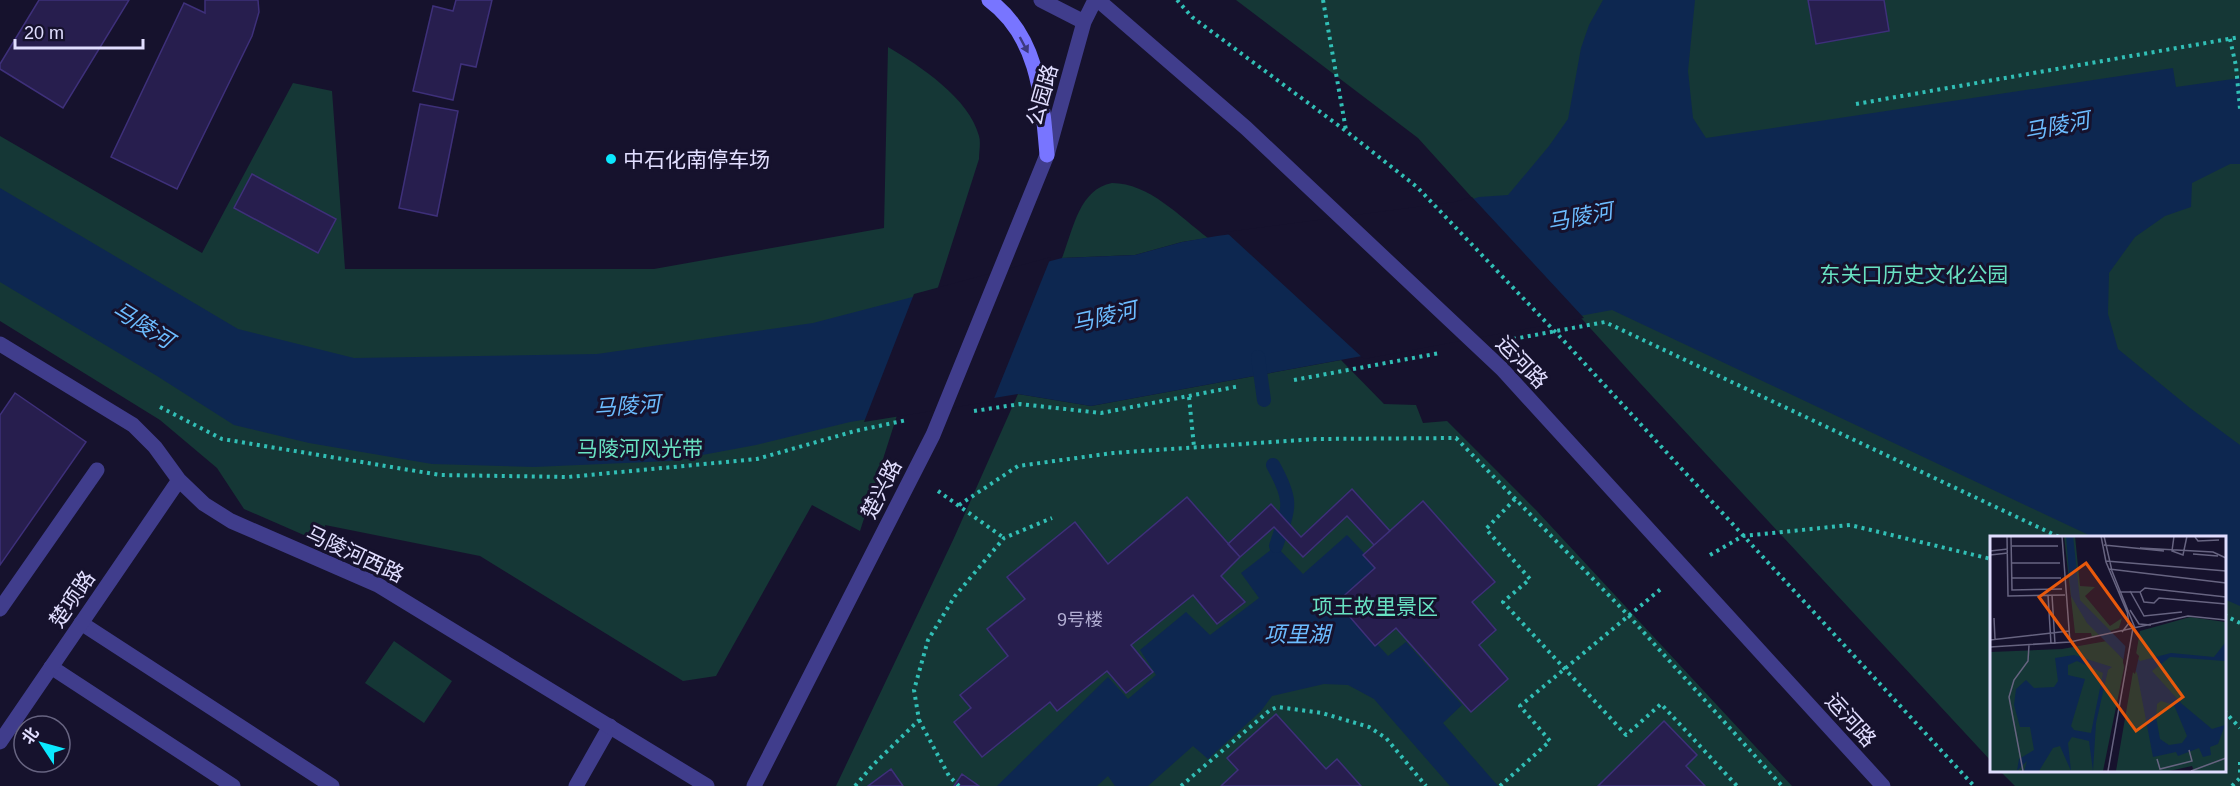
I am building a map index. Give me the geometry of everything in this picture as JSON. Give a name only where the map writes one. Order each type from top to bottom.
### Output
[{"type":"main road","points":[[989,0],[1004,11],[1022,39],[1036,68],[1047,155]]},
{"type":"street","points":[[1041,0],[1084,22]]},
{"type":"street","name":"公园路","points":[[1027,202],[1047,155],[1084,22],[1097,0]]},
{"type":"street","name":"运河路","points":[[1097,0],[1246,128],[1502,369],[1883,786]]},
{"type":"street","name":"楚兴路","points":[[754,786],[933,435],[1027,202]]},
{"type":"street","name":"马陵河西路","points":[[0,344],[132,425],[155,447],[179,480],[204,504],[231,521],[378,585],[707,786]]},
{"type":"street","points":[[0,609],[97,470]]},
{"type":"street","name":"楚项路","points":[[0,742],[179,480]]},
{"type":"street","points":[[81,623],[332,786]]},
{"type":"street","points":[[51,667],[233,786]]},
{"type":"street","points":[[576,786],[610,726]]},
{"type":"path","points":[[1177,0],[1192,17],[1417,186],[1563,340],[1974,786]]},
{"type":"path","points":[[1323,0],[1346,131]]},
{"type":"path","points":[[1856,104],[2240,37]]},
{"type":"path","points":[[2230,39],[2236,66],[2240,109]]},
{"type":"path","points":[[1501,341],[1605,322],[2057,536]]},
{"type":"path","points":[[1294,380],[1444,352]]},
{"type":"path","points":[[964,412],[1020,404],[1101,413],[1240,386]]},
{"type":"path","points":[[1189,397],[1194,447]]},
{"type":"path","points":[[151,401],[222,439],[452,475],[568,477],[757,459],[855,431],[909,420]]},
{"type":"path","points":[[958,506],[1018,466],[1113,453],[1316,439],[1456,438],[1629,616],[1782,786]]},
{"type":"path","points":[[913,472],[1004,537]]},
{"type":"path","points":[[1515,499],[1486,529],[1530,579],[1503,602],[1626,735],[1661,704],[1737,786]]},
{"type":"path","points":[[959,786],[949,776],[919,720],[914,690],[928,640],[955,596],[1004,537],[1052,518]]},
{"type":"path","points":[[1500,786],[1550,741],[1520,706],[1685,569],[1743,536],[1850,525],[1990,558]]},
{"type":"path","points":[[2225,616],[2240,623]]},
{"type":"path","points":[[1180,786],[1270,710],[1278,707],[1322,713],[1369,727],[1386,738],[1426,786]]},
{"type":"path","points":[[2225,713],[2240,728]]},
{"type":"path","points":[[855,786],[919,720]]},
{"type":"path","points":[[2232,786],[2240,776],[2240,762]]},
{"type":"green space","name":"东关口历史文化公园","points":[[1236,0],[2240,0],[2240,786],[2015,786],[2000,771],[2225,771],[2225,536],[1990,536],[1990,760],[1640,383],[1418,138]]},
{"type":"green space","name":"马陵河风光带","points":[[888,47],[942,84],[965,109],[974,122],[979,136],[979,159],[860,531],[812,505],[716,676],[683,681],[480,556],[325,525],[329,546],[244,509],[217,468],[160,420],[0,321],[0,136],[202,253],[293,83],[332,91],[345,269],[654,269],[884,228]]},
{"type":"green space","points":[[1112,183],[1139,189],[1151,195],[1208,238],[1182,242],[1135,255],[1062,258],[1074,224],[1085,202],[1092,193]]},
{"type":"green space","name":"项王故里景区","points":[[1341,360],[1384,404],[1416,405],[1423,423],[1447,421],[1536,510],[1792,786],[836,786],[954,538],[1018,394],[1091,406]]},
{"type":"green space","points":[[394,641],[452,681],[424,723],[365,683]]},
{"type":"water","name":"马陵河","points":[[1603,0],[1695,0],[1688,71],[1693,118],[1706,138],[2173,68],[2176,87],[2240,78],[2240,164],[2230,164],[2192,183],[2191,207],[2165,216],[2135,237],[2109,273],[2108,314],[2118,349],[2190,408],[2240,445],[2240,606],[2225,599],[2225,536],[2091,536],[1612,310],[1091,406],[1018,394],[850,422],[756,445],[670,461],[534,467],[432,464],[309,443],[234,425],[0,282],[0,188],[238,329],[354,358],[597,354],[813,323],[1062,258],[1135,255],[1182,242],[1217,236],[1455,205],[1479,197],[1508,195],[1549,146],[1568,119],[1581,48],[1589,25]]},
{"type":"water","name":"项里湖","points":[[1347,535],[1379,569],[1341,604],[1388,656],[1406,642],[1462,705],[1443,723],[1498,786],[1450,786],[1374,699],[1348,685],[1324,684],[1272,696],[1261,711],[1208,759],[1193,746],[1148,786],[1115,786],[1108,776],[1097,786],[997,786],[1108,677],[1128,699],[1156,675],[1140,650],[1186,612],[1210,635],[1259,598],[1241,573],[1276,546],[1303,574]]},
{"type":"pier","points":[[1472,197],[1584,318],[1364,359],[1226,232],[1454,202]]},
{"type":"pier","points":[[1051,257],[993,401],[864,422],[914,294]]},
{"type":"building","points":[[39,0],[129,0],[63,108],[0,69],[0,64]]},
{"type":"building","points":[[205,0],[258,0],[259,12],[252,36],[177,189],[111,157],[184,3],[205,13]]},
{"type":"building","points":[[456,0],[492,0],[476,67],[461,64],[453,100],[413,91],[433,6],[453,11]]},
{"type":"building","points":[[1808,0],[1884,0],[1889,31],[1816,44]]},
{"type":"building","points":[[420,104],[458,111],[437,216],[399,208]]},
{"type":"building","points":[[252,174],[336,219],[318,253],[234,208]]},
{"type":"building","points":[[15,393],[86,442],[0,565],[0,415]]},
{"type":"building","points":[[1352,489],[1390,531],[1374,545],[1347,516],[1303,557],[1274,527],[1240,557],[1228,544],[1271,504],[1301,537]]},
{"type":"building","points":[[1187,497],[1240,557],[1221,576],[1245,602],[1217,624],[1193,595],[1131,645],[1153,672],[1126,693],[1107,671],[1057,711],[1050,702],[982,757],[954,722],[971,708],[960,695],[1008,656],[987,629],[1025,599],[1007,577],[1075,522],[1108,564]]},
{"type":"building","points":[[1423,501],[1495,582],[1472,602],[1496,630],[1479,645],[1508,679],[1471,712],[1396,628],[1375,646],[1337,602],[1375,568],[1363,555]]},
{"type":"building","points":[[1276,714],[1326,769],[1337,759],[1361,786],[1221,786],[1238,770],[1227,758]]},
{"type":"building","points":[[1664,721],[1697,755],[1686,766],[1705,786],[1598,786]]},
{"type":"building","points":[[891,769],[903,786],[868,786]]},
{"type":"building","points":[[962,774],[979,786],[954,786]]},
{"type":"waterway","points":[[1258,357],[1264,400]]},
{"type":"waterway","points":[[1273,465],[1287,497],[1284,522],[1276,546]]},
{"type":"place","name":"中石化南停车场","points":[[611,159]]}]
